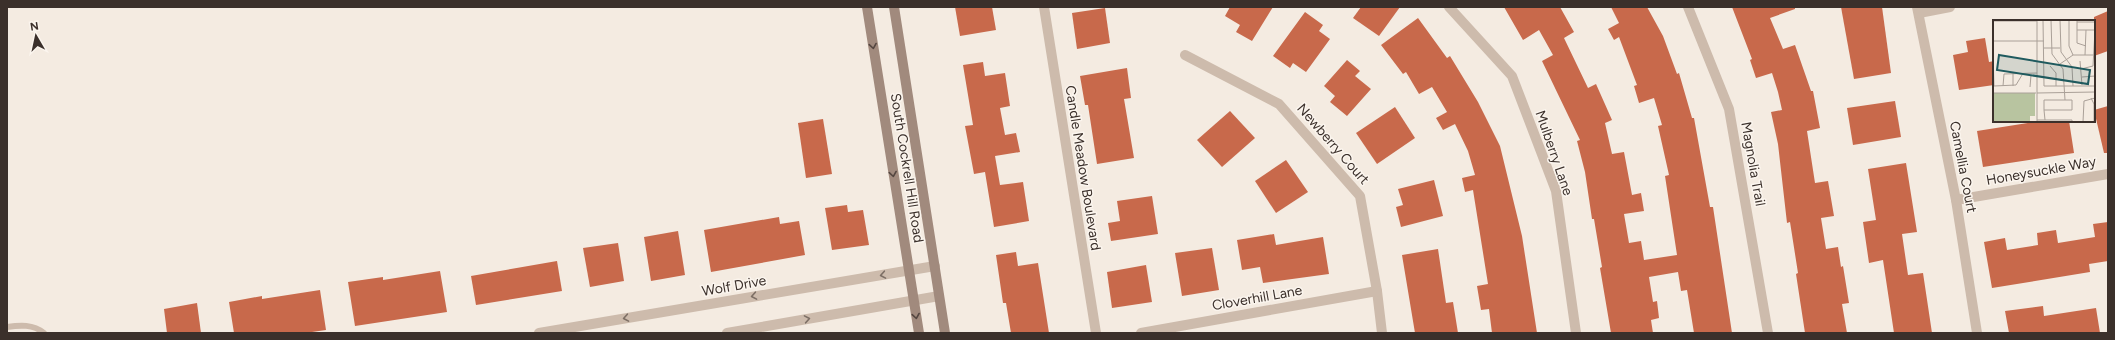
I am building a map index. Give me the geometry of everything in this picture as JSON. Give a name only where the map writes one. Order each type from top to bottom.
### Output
[{"type":"main road","name":"South Cockrell Hill Road","points":[[867,7],[918,333]]},
{"type":"main road","name":"South Cockrell Hill Road","points":[[894,7],[945,333]]},
{"type":"street","name":"Candle Meadow Boulevard","points":[[1044,7],[1096,333]]},
{"type":"street","name":"Mulberry Lane","points":[[1449,7],[1512,76],[1556,191],[1576,333]]},
{"type":"street","name":"Magnolia Trail","points":[[1688,7],[1729,109],[1768,333]]},
{"type":"street","points":[[1918,10],[1950,7]]},
{"type":"street","name":"Camellia Court","points":[[1918,10],[1956,200],[1977,333]]},
{"type":"street","name":"Newberry Court","points":[[1185,55],[1279,104],[1360,196],[1377,291],[1382,333]]},
{"type":"street","name":"Honeysuckle Way","points":[[1956,200],[2108,174]]},
{"type":"street","name":"Wolf Drive","points":[[539,333],[935,266]]},
{"type":"street","name":"Cloverhill Lane","points":[[1141,333],[1377,291]]},
{"type":"street","points":[[727,333],[783,328],[913,300],[939,296]]},
{"type":"lane","points":[[7,327],[31,326],[44,333]]},
{"type":"building","points":[[955,7],[992,7],[996,30],[960,36]]},
{"type":"building","points":[[1230,7],[1273,7],[1252,41],[1236,32],[1240,25],[1225,16]]},
{"type":"building","points":[[1361,7],[1400,7],[1379,36],[1353,18]]},
{"type":"building","points":[[1504,7],[1560,7],[1574,32],[1564,38],[1588,88],[1596,84],[1612,120],[1605,123],[1612,154],[1624,152],[1632,195],[1641,193],[1644,211],[1624,214],[1629,243],[1641,241],[1644,260],[1677,255],[1665,176],[1669,175],[1658,126],[1662,125],[1654,98],[1639,103],[1634,86],[1637,85],[1619,37],[1614,40],[1608,29],[1619,23],[1611,7],[1647,7],[1663,36],[1677,74],[1679,73],[1692,118],[1694,118],[1710,207],[1713,207],[1732,333],[1694,333],[1687,290],[1681,291],[1678,272],[1649,277],[1653,302],[1657,301],[1659,318],[1651,320],[1653,333],[1611,333],[1600,268],[1602,267],[1594,219],[1592,219],[1585,172],[1577,141],[1580,140],[1542,61],[1553,55],[1539,30],[1523,40]]},
{"type":"building","points":[[1732,7],[1795,7],[1795,9],[1770,18],[1783,49],[1795,45],[1811,91],[1813,91],[1820,128],[1807,131],[1815,183],[1828,181],[1834,216],[1821,218],[1826,249],[1838,247],[1841,267],[1843,266],[1849,303],[1842,304],[1847,333],[1805,333],[1796,274],[1798,273],[1790,222],[1787,223],[1778,144],[1771,112],[1782,110],[1778,92],[1772,73],[1756,78],[1750,60],[1752,59]]},
{"type":"building","points":[[1841,7],[1882,7],[1891,73],[1854,79]]},
{"type":"building","points":[[1105,8],[1110,43],[1077,49],[1072,13]]},
{"type":"building","points":[[2108,11],[2108,51],[2095,56],[2095,20],[2094,17]]},
{"type":"building","points":[[1305,12],[1323,25],[1319,31],[1330,39],[1306,72],[1293,63],[1290,68],[1273,56]]},
{"type":"building","points":[[1418,18],[1447,58],[1450,56],[1478,102],[1500,146],[1522,236],[1537,333],[1492,333],[1489,309],[1481,310],[1477,286],[1488,284],[1473,190],[1465,192],[1462,178],[1475,175],[1468,151],[1455,124],[1443,130],[1436,118],[1447,112],[1432,87],[1419,94],[1406,72],[1403,74],[1381,45]]},
{"type":"building","points":[[1985,38],[1989,62],[1993,61],[1993,85],[1959,90],[1953,55],[1968,52],[1966,41]]},
{"type":"building","points":[[1347,60],[1360,71],[1355,76],[1371,89],[1347,116],[1330,102],[1335,96],[1324,86]]},
{"type":"building","points":[[983,62],[985,76],[1005,73],[1010,106],[1000,108],[1005,135],[1016,133],[1020,152],[995,156],[1000,185],[1023,182],[1029,221],[994,227],[985,172],[974,174],[965,126],[973,125],[963,65]]},
{"type":"building","points":[[1127,68],[1131,98],[1124,99],[1134,158],[1097,164],[1088,105],[1085,105],[1080,76]]},
{"type":"building","points":[[1895,101],[1901,137],[1853,145],[1847,108]]},
{"type":"building","points":[[2108,106],[2108,153],[2104,153],[2095,110]]},
{"type":"building","points":[[1395,107],[1415,138],[1377,164],[1356,133]]},
{"type":"building","points":[[1230,111],[1255,138],[1222,167],[1197,140]]},
{"type":"building","points":[[823,119],[832,174],[806,178],[798,123]]},
{"type":"building","points":[[2035,122],[2069,122],[2074,153],[1983,167],[1977,131]]},
{"type":"building","points":[[1286,160],[1308,192],[1276,213],[1255,181]]},
{"type":"building","points":[[1906,163],[1917,232],[1902,234],[1908,275],[1923,273],[1932,333],[1894,333],[1883,260],[1869,263],[1863,222],[1876,220],[1868,169]]},
{"type":"building","points":[[1434,180],[1443,216],[1401,227],[1396,207],[1403,205],[1398,189]]},
{"type":"building","points":[[1152,196],[1158,234],[1111,241],[1108,223],[1120,221],[1117,201]]},
{"type":"building","points":[[847,205],[848,212],[863,210],[869,245],[832,250],[825,208]]},
{"type":"building","points":[[779,217],[780,224],[799,221],[805,255],[711,272],[704,230]]},
{"type":"building","points":[[2108,222],[2108,261],[2089,264],[2090,272],[1992,288],[1984,242],[2005,238],[2007,250],[2038,245],[2037,233],[2056,230],[2058,243],[2095,237],[2093,224]]},
{"type":"building","points":[[678,231],[685,275],[651,281],[644,237]]},
{"type":"building","points":[[1274,234],[1276,245],[1323,237],[1329,274],[1263,283],[1260,267],[1242,270],[1237,240]]},
{"type":"building","points":[[618,243],[624,281],[590,287],[583,248]]},
{"type":"building","points":[[1212,248],[1219,290],[1182,296],[1175,253]]},
{"type":"building","points":[[1438,249],[1446,303],[1453,302],[1458,333],[1415,333],[1402,255]]},
{"type":"building","points":[[1016,252],[1018,266],[1038,263],[1049,333],[1011,333],[1006,303],[1003,303],[996,255]]},
{"type":"building","points":[[557,261],[562,291],[476,305],[471,276]]},
{"type":"building","points":[[1146,265],[1152,302],[1112,308],[1107,272]]},
{"type":"building","points":[[440,271],[447,312],[355,326],[348,282],[383,277],[383,280]]},
{"type":"building","points":[[320,290],[326,330],[305,333],[234,333],[229,302],[262,296],[262,299]]},
{"type":"building","points":[[197,303],[201,333],[167,333],[164,309]]},
{"type":"building","points":[[2043,306],[2044,316],[2096,308],[2100,333],[2009,333],[2005,311]]}]
